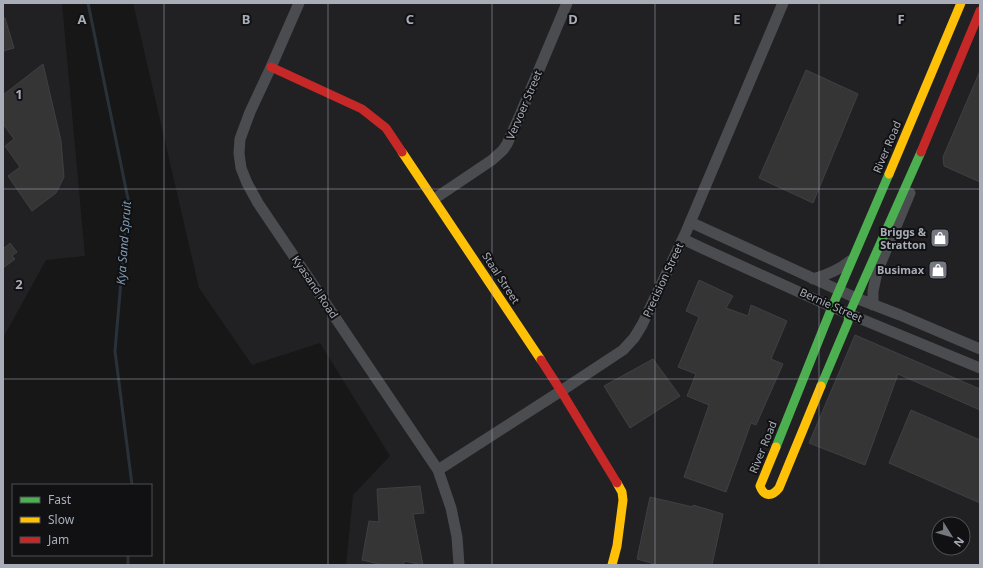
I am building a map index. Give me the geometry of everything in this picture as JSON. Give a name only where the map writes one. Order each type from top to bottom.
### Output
[{"type":"street","name":"Kyasand Road","points":[[299,3],[250,112],[240,139],[239,153],[242,168],[247,183],[258,203],[438,470],[451,508],[459,565]]},
{"type":"street","name":"Vervoer Street","points":[[434,199],[492,160],[507,144],[567,3]]},
{"type":"street","name":"Precision Street","points":[[438,470],[623,350],[634,338],[642,325],[683,238],[782,3]]},
{"type":"street","name":"River Road","points":[[961,3],[832,307],[760,486],[766,494],[773,494],[779,488],[848,322],[849,314],[918,158],[980,11]]},
{"type":"street","name":"Staal Street","points":[[271,67],[362,109],[386,128],[561,391],[616,480],[622,492],[623,500],[617,546],[612,565]]},
{"type":"street","points":[[873,305],[873,291],[876,276],[908,201],[913,186],[918,158]]},
{"type":"street","name":"Bernie Street","points":[[690,222],[856,298],[980,349]]},
{"type":"street","name":"Bernie Street","points":[[683,238],[832,307],[980,368]]},
{"type":"street","points":[[813,279],[841,269],[853,259]]},
{"type":"shaded area","points":[[3,3],[62,3],[85,256],[46,260],[3,338]]},
{"type":"shaded area","points":[[133,3],[980,3],[980,565],[346,565],[353,495],[390,456],[320,343],[252,365],[199,288]]},
{"type":"building","points":[[3,18],[5,18],[14,48],[3,51]]},
{"type":"building","points":[[43,64],[61,141],[64,177],[56,193],[32,211],[8,176],[20,167],[5,146],[14,139],[3,124],[3,95]]},
{"type":"building","points":[[806,70],[858,94],[813,203],[759,178]]},
{"type":"building","points":[[980,71],[980,182],[944,166],[943,157]]},
{"type":"building","points":[[10,243],[17,252],[12,256],[15,259],[3,268],[3,249]]},
{"type":"building","points":[[699,280],[733,296],[726,308],[748,316],[751,305],[787,321],[771,359],[783,364],[756,425],[751,423],[726,492],[684,477],[709,405],[687,396],[696,374],[678,367],[699,317],[686,311]]},
{"type":"building","points":[[855,335],[980,389],[980,410],[898,374],[865,465],[809,443]]},
{"type":"building","points":[[653,359],[680,396],[630,428],[604,386]]},
{"type":"building","points":[[911,410],[980,440],[980,503],[889,463]]},
{"type":"building","points":[[420,486],[424,513],[413,514],[423,565],[404,561],[404,565],[383,565],[362,560],[369,521],[379,522],[377,489]]},
{"type":"building","points":[[650,497],[693,507],[693,505],[723,514],[712,565],[658,565],[637,559]]},
{"type":"waterway","name":"Kya Sand Spruit","points":[[88,3],[128,199],[115,351],[132,484]]},
{"type":"waterway","name":"Kya Sand Spruit","points":[[128,556],[128,565]]},
{"type":"traffic: fast","points":[[821,386],[848,322],[849,314],[921,152]]},
{"type":"traffic: fast","points":[[776,447],[832,307],[889,174]]},
{"type":"traffic: slow","points":[[889,174],[961,3]]},
{"type":"traffic: slow","points":[[402,152],[541,360]]},
{"type":"traffic: slow","points":[[776,447],[760,486],[766,494],[774,493],[779,488],[821,386]]},
{"type":"traffic: slow","points":[[612,565],[617,546],[623,500],[622,492],[617,483]]},
{"type":"traffic: jam","points":[[921,152],[980,11]]},
{"type":"traffic: jam","points":[[271,67],[362,109],[386,128],[402,152]]},
{"type":"traffic: jam","points":[[541,360],[617,483]]},
{"type":"place","name":"Briggs & Stratton","points":[[940,238]]},
{"type":"place","name":"Busimax","points":[[938,270]]}]
